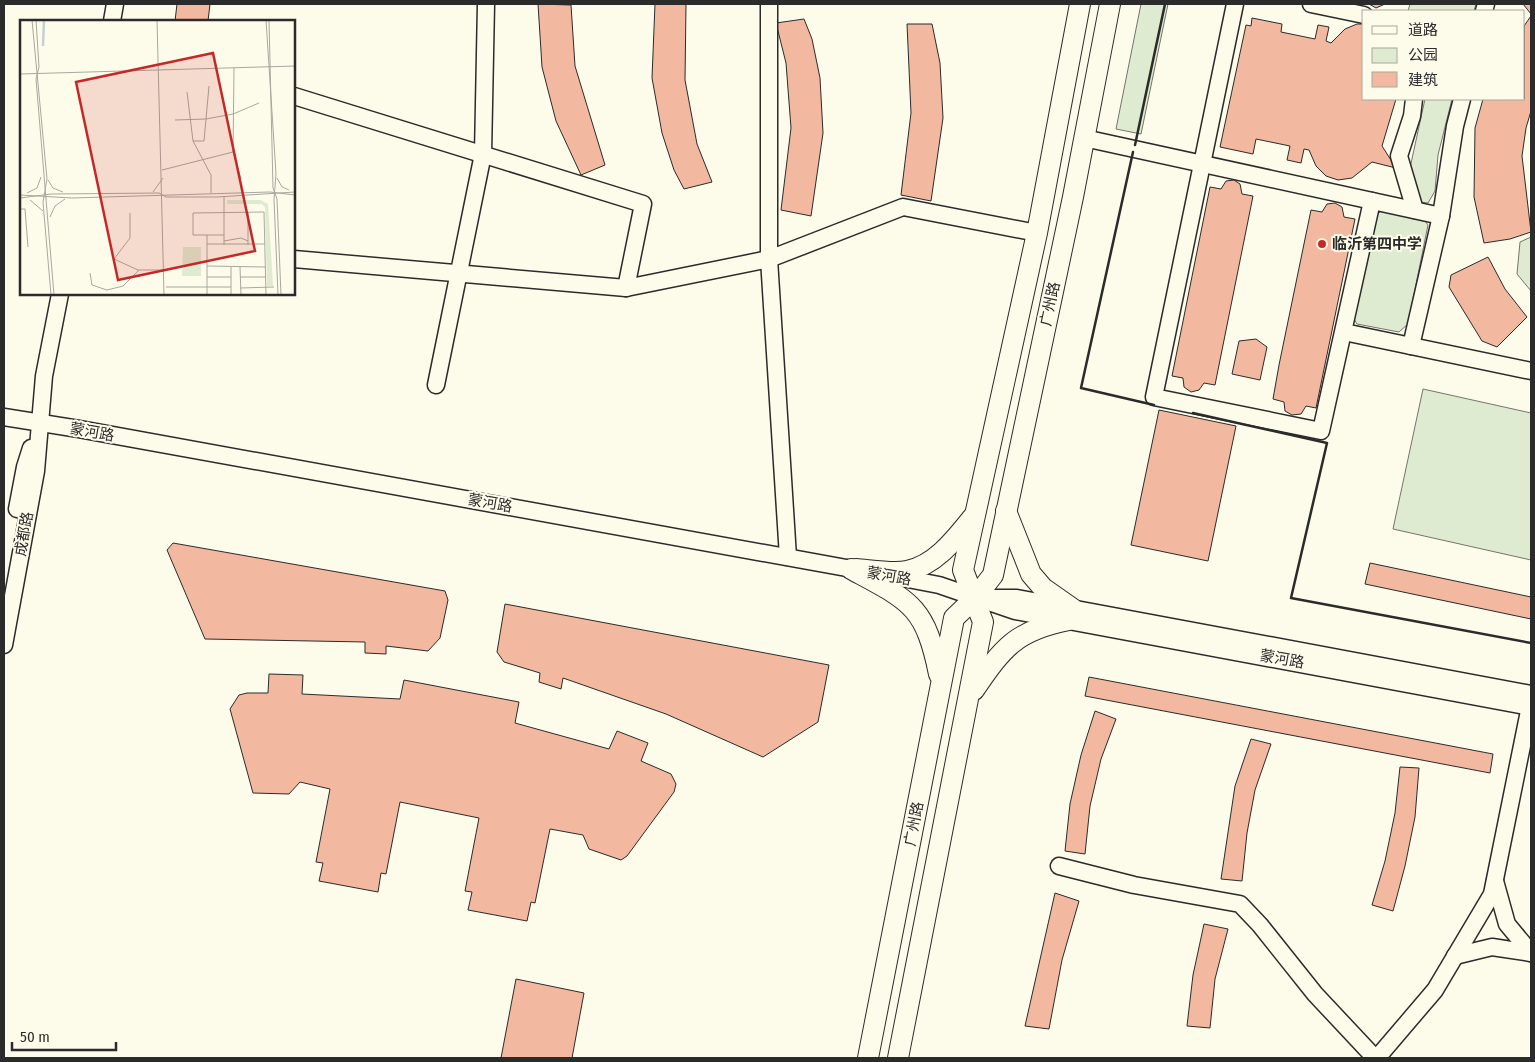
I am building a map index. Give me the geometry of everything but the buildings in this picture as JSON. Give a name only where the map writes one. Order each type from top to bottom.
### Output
[{"type":"main road","name":"广州路","points":[[898,1058],[983,622],[963,570],[1037,233],[1080,4]]},
{"type":"main road","name":"广州路","points":[[868,1058],[954,618],[975,598],[993,575],[1110,4]]},
{"type":"main road","points":[[969,698],[997,656],[1018,637],[1071,614],[1030,574],[1006,511]]},
{"type":"main road","points":[[852,569],[907,571],[934,558],[954,541],[976,513]]},
{"type":"main road","points":[[852,569],[902,597],[923,620],[933,643],[942,685]]},
{"type":"street","points":[[112,20],[115,4]]},
{"type":"street","points":[[120,20],[123,4]]},
{"type":"street","points":[[436,385],[483,154],[486,4]]},
{"type":"street","points":[[769,4],[770,259],[788,557]]},
{"type":"street","points":[[1235,4],[1154,397],[1322,431],[1372,201]]},
{"type":"street","points":[[1311,4],[1362,14]]},
{"type":"street","points":[[295,96],[643,204],[626,288]]},
{"type":"street","points":[[1414,100],[1412,116],[1399,156],[1415,210]]},
{"type":"street","points":[[1411,346],[1441,216],[1455,126],[1462,100]]},
{"type":"street","points":[[1084,138],[1441,216]]},
{"type":"street","points":[[295,259],[626,288],[770,259],[903,207],[1037,233]]},
{"type":"street","name":"成都路","points":[[4,645],[36,471],[44,376],[60,295]]},
{"type":"street","name":"成都路","points":[[4,586],[25,467],[55,379],[70,295]]},
{"type":"street","points":[[1344,332],[1531,371]]},
{"type":"street","name":"蒙河路","points":[[4,417],[939,584],[975,598],[1017,598],[1071,614],[1531,702]]},
{"type":"street","points":[[1059,866],[1134,885],[1240,904],[1260,925],[1315,994],[1376,1058],[1435,990],[1492,894],[1531,702]]},
{"type":"street","points":[[1495,881],[1507,924],[1531,953]]},
{"type":"street","points":[[1455,956],[1492,946],[1531,953]]},
{"type":"green space","points":[[1141,4],[1168,4],[1141,134],[1116,129]]},
{"type":"green space","points":[[1410,4],[1476,4],[1474,10],[1408,10]]},
{"type":"green space","points":[[1425,100],[1452,100],[1438,155],[1435,191],[1428,203],[1419,202],[1410,168]]},
{"type":"green space","points":[[1382,210],[1423,218],[1428,225],[1408,324],[1399,332],[1357,324],[1354,319],[1376,216]]},
{"type":"green space","points":[[1531,237],[1531,291],[1517,274],[1520,242]]},
{"type":"green space","points":[[1423,389],[1531,413],[1531,560],[1393,529]]},
{"type":"wall","points":[[1135,145],[1165,4]]},
{"type":"wall","points":[[1133,152],[1081,388],[1154,405]]},
{"type":"wall","points":[[1193,413],[1327,443],[1291,598],[1531,643]]},
{"type":"place","name":"临沂第四中学","points":[[1322,244]]}]
